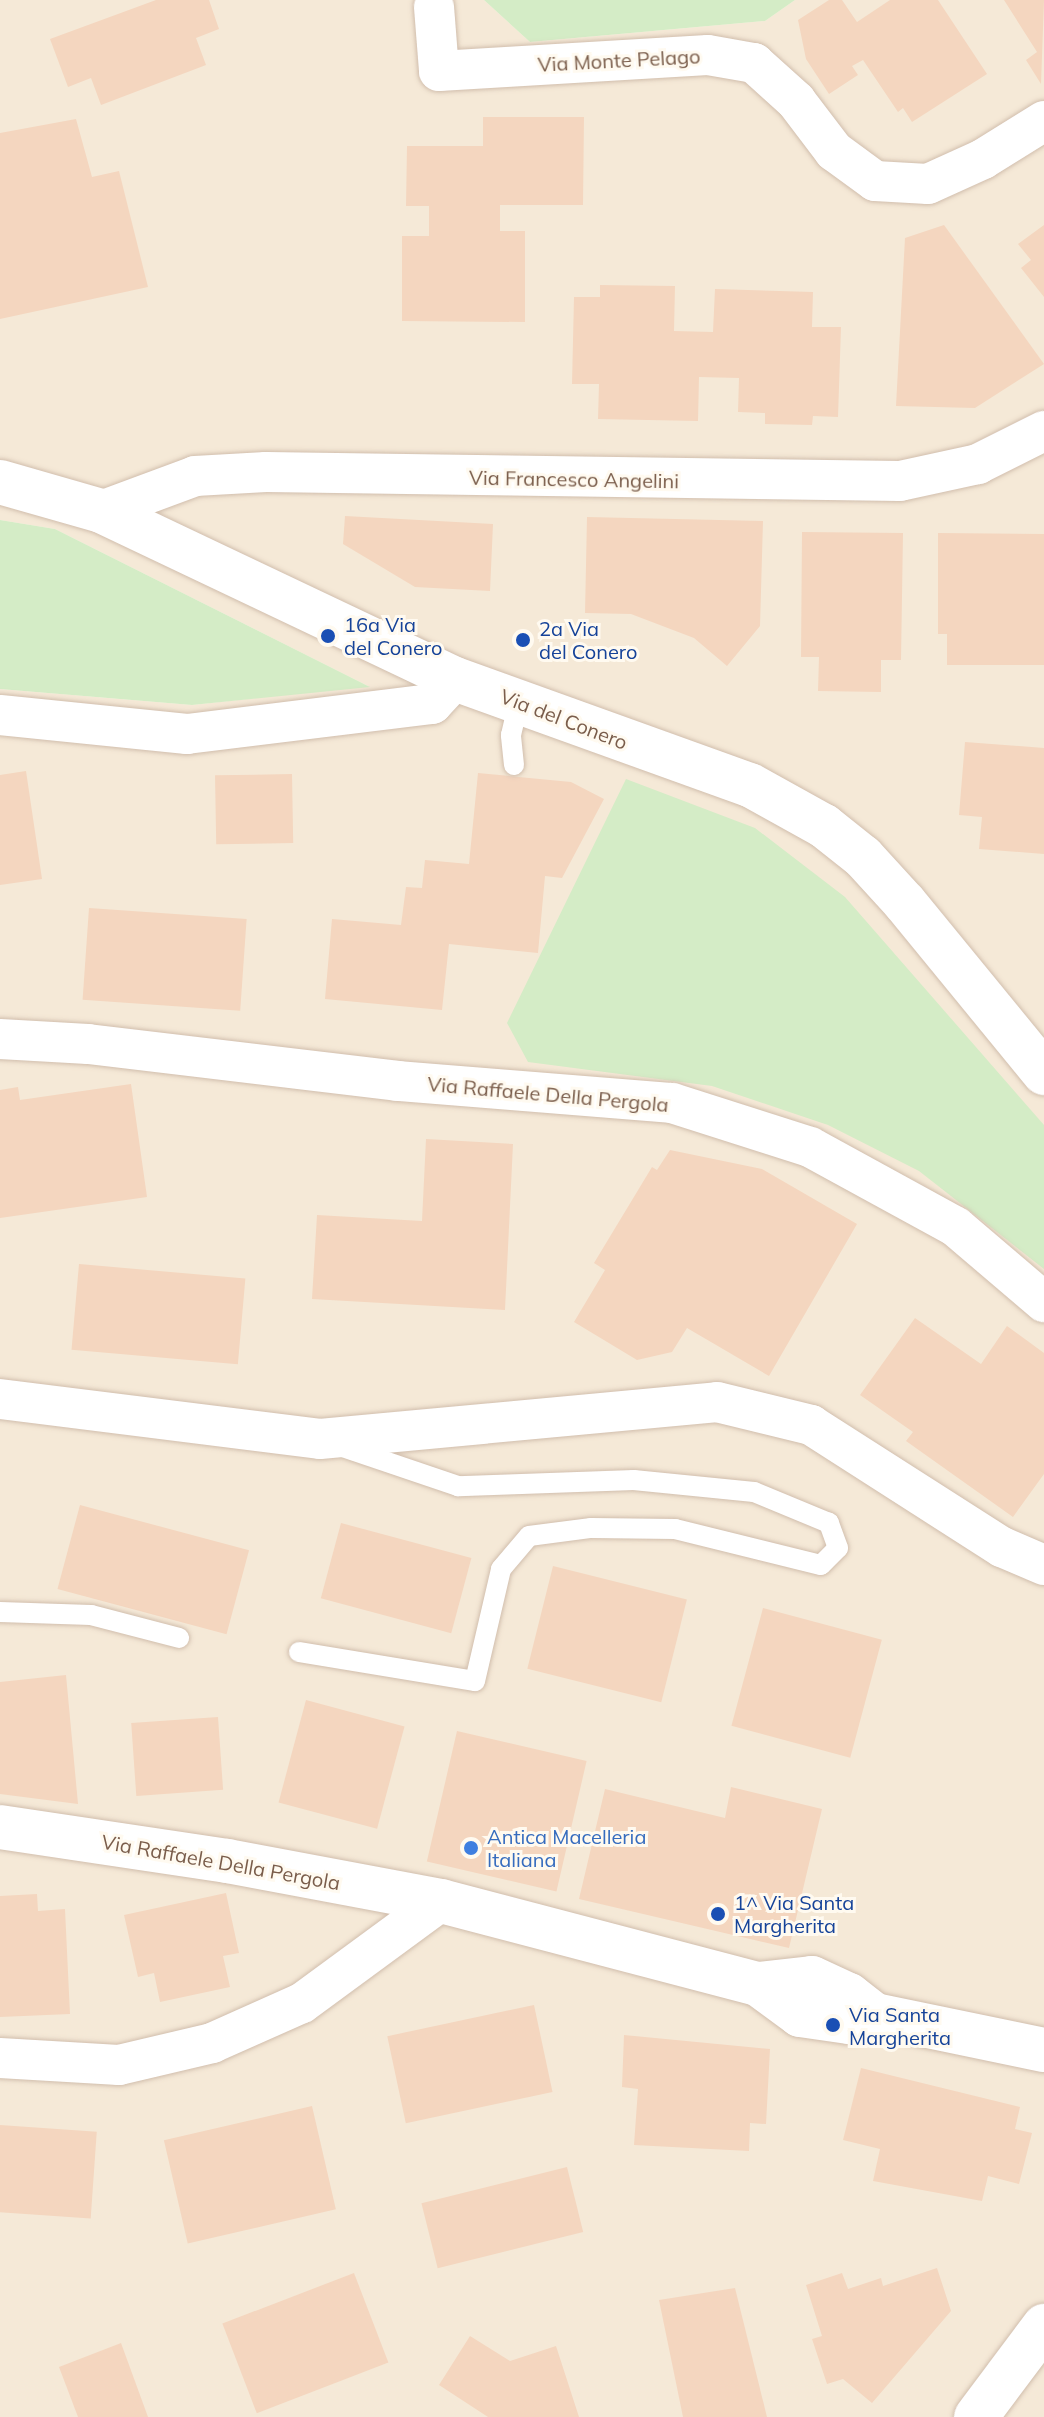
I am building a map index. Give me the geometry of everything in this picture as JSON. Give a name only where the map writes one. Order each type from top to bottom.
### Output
[{"type":"main road","name":"Via del Conero","points":[[0,482],[101,511],[455,679],[750,785],[824,826],[863,857],[905,903],[1044,1073]]},
{"type":"main road","name":"Via Raffaele Della Pergola","points":[[0,1827],[227,1861],[441,1901]]},
{"type":"main road","points":[[441,1901],[758,1984],[800,2015],[849,2022],[875,2015],[1044,2050]]},
{"type":"main road","points":[[976,2417],[1044,2326]]},
{"type":"street","name":"Via Monte Pelago","points":[[434,4],[439,71],[708,55],[754,63],[796,101],[834,151],[875,181],[928,184],[983,159],[1044,121]]},
{"type":"street","name":"Via Francesco Angelini","points":[[101,511],[195,476],[266,472],[900,481],[978,464],[1044,431]]},
{"type":"street","points":[[0,715],[98,728],[213,732],[432,704],[455,679]]},
{"type":"street","name":"Via Raffaele Della Pergola","points":[[0,1039],[88,1044],[398,1081],[672,1103],[810,1147],[956,1227],[1044,1302]]},
{"type":"street","points":[[0,1399],[320,1439],[717,1402],[811,1425],[1002,1547],[1044,1565]]},
{"type":"street","points":[[0,2058],[119,2065],[212,2043],[302,2003],[441,1901]]},
{"type":"lane","points":[[514,765],[511,735],[519,701]]},
{"type":"lane","points":[[299,1652],[475,1681],[501,1569],[529,1536],[591,1528],[675,1529],[821,1565],[838,1548],[829,1523],[754,1492],[634,1480],[458,1486],[320,1439]]},
{"type":"lane","points":[[0,1612],[91,1615],[179,1638]]},
{"type":"shaded area","points":[[0,0],[484,0],[530,42],[765,21],[795,0],[1044,0],[1044,2417],[0,2417],[0,689],[192,705],[368,686],[55,529],[0,520]]},
{"type":"green space","points":[[484,0],[795,0],[765,21],[530,42]]},
{"type":"green space","points":[[0,520],[55,529],[370,687],[192,705],[0,689]]},
{"type":"green space","points":[[626,779],[755,828],[845,897],[1044,1125],[1044,1269],[919,1171],[828,1125],[712,1086],[528,1062],[507,1023]]},
{"type":"building","points":[[156,0],[209,0],[219,29],[196,38],[206,65],[101,105],[91,78],[68,87],[50,39]]},
{"type":"building","points":[[829,0],[842,0],[857,22],[890,0],[938,0],[987,74],[912,122],[903,108],[898,112],[863,60],[852,66],[858,75],[829,94],[806,59],[798,20]]},
{"type":"building","points":[[1004,0],[1044,0],[1041,84],[1026,60],[1037,52]]},
{"type":"building","points":[[483,117],[584,117],[583,205],[500,205],[500,231],[525,231],[525,322],[402,321],[402,236],[429,236],[429,206],[406,206],[407,146],[483,146]]},
{"type":"building","points":[[76,119],[92,177],[119,171],[148,287],[0,319],[0,133]]},
{"type":"building","points":[[944,225],[1044,364],[975,408],[896,406],[905,238]]},
{"type":"building","points":[[1044,225],[1044,297],[1021,268],[1031,260],[1018,244]]},
{"type":"building","points":[[600,285],[675,286],[674,331],[713,332],[715,289],[813,292],[812,327],[841,327],[838,417],[813,416],[812,425],[765,424],[765,413],[738,412],[739,378],[699,377],[698,421],[598,419],[599,384],[572,384],[574,297],[600,297]]},
{"type":"building","points":[[345,516],[493,524],[490,591],[415,587],[343,544]]},
{"type":"building","points":[[587,517],[763,521],[760,626],[727,666],[694,638],[631,614],[585,613]]},
{"type":"building","points":[[802,532],[903,533],[901,660],[881,660],[881,692],[818,691],[819,657],[801,657]]},
{"type":"building","points":[[938,533],[1044,534],[1044,665],[947,665],[947,634],[938,634]]},
{"type":"building","points":[[965,742],[1044,748],[1044,854],[979,849],[982,817],[959,815]]},
{"type":"building","points":[[26,771],[42,879],[0,885],[0,775]]},
{"type":"building","points":[[478,773],[571,782],[604,799],[562,878],[545,876],[538,953],[449,944],[442,1010],[325,999],[332,919],[401,925],[406,887],[422,888],[425,860],[469,864]]},
{"type":"building","points":[[292,774],[293,843],[216,844],[215,775]]},
{"type":"building","points":[[89,908],[247,919],[240,1011],[83,1000]]},
{"type":"building","points":[[131,1084],[147,1197],[0,1218],[0,1090],[18,1087],[20,1100]]},
{"type":"building","points":[[426,1139],[513,1144],[505,1310],[312,1299],[317,1215],[422,1221]]},
{"type":"building","points":[[670,1150],[762,1169],[857,1224],[769,1376],[687,1328],[672,1352],[637,1360],[574,1322],[605,1270],[594,1263],[652,1167],[657,1170]]},
{"type":"building","points":[[79,1264],[245,1279],[238,1364],[72,1350]]},
{"type":"building","points":[[915,1318],[981,1364],[1007,1326],[1044,1353],[1044,1474],[1013,1517],[906,1441],[913,1432],[860,1395]]},
{"type":"building","points":[[80,1505],[249,1550],[227,1634],[57,1589]]},
{"type":"building","points":[[341,1523],[471,1558],[451,1633],[321,1598]]},
{"type":"building","points":[[553,1566],[687,1599],[661,1702],[527,1669]]},
{"type":"building","points":[[763,1608],[882,1640],[850,1758],[731,1726]]},
{"type":"building","points":[[66,1675],[78,1804],[0,1794],[0,1682]]},
{"type":"building","points":[[306,1700],[405,1726],[377,1829],[279,1802]]},
{"type":"building","points":[[218,1717],[223,1790],[136,1796],[131,1723]]},
{"type":"building","points":[[457,1731],[587,1761],[556,1891],[427,1862]]},
{"type":"building","points":[[731,1787],[822,1809],[789,1948],[579,1899],[605,1789],[725,1818]]},
{"type":"building","points":[[226,1893],[239,1953],[223,1956],[230,1987],[160,2002],[154,1973],[138,1977],[124,1915]]},
{"type":"building","points":[[37,1894],[38,1911],[65,1909],[70,2014],[0,2017],[0,1896]]},
{"type":"building","points":[[534,2005],[553,2092],[406,2123],[387,2036]]},
{"type":"building","points":[[624,2035],[770,2049],[766,2124],[750,2123],[749,2151],[634,2145],[638,2089],[622,2087]]},
{"type":"building","points":[[861,2068],[1020,2107],[1015,2129],[1032,2133],[1019,2184],[988,2176],[982,2201],[873,2181],[880,2149],[843,2140]]},
{"type":"building","points":[[312,2106],[336,2209],[188,2243],[164,2140]]},
{"type":"building","points":[[0,2125],[97,2132],[91,2219],[0,2212]]},
{"type":"building","points":[[567,2167],[583,2232],[438,2268],[421,2203]]},
{"type":"building","points":[[937,2268],[951,2311],[872,2403],[843,2379],[827,2384],[812,2339],[822,2336],[806,2285],[842,2273],[848,2289],[881,2278],[883,2286]]},
{"type":"building","points":[[354,2273],[388,2363],[257,2413],[222,2324]]},
{"type":"building","points":[[735,2288],[767,2417],[683,2417],[659,2300]]},
{"type":"building","points":[[470,2336],[510,2361],[556,2346],[579,2417],[488,2417],[439,2385]]},
{"type":"building","points":[[121,2343],[148,2417],[78,2417],[59,2367]]},
{"type":"place","name":"16a Via del Conero","points":[[328,636]]},
{"type":"place","name":"2a Via del Conero","points":[[523,640]]},
{"type":"place","name":"Antica Macelleria Italiana","points":[[471,1848]]},
{"type":"place","name":"1^ Via Santa Margherita","points":[[718,1914]]},
{"type":"place","name":"Via Santa Margherita","points":[[833,2025]]}]
